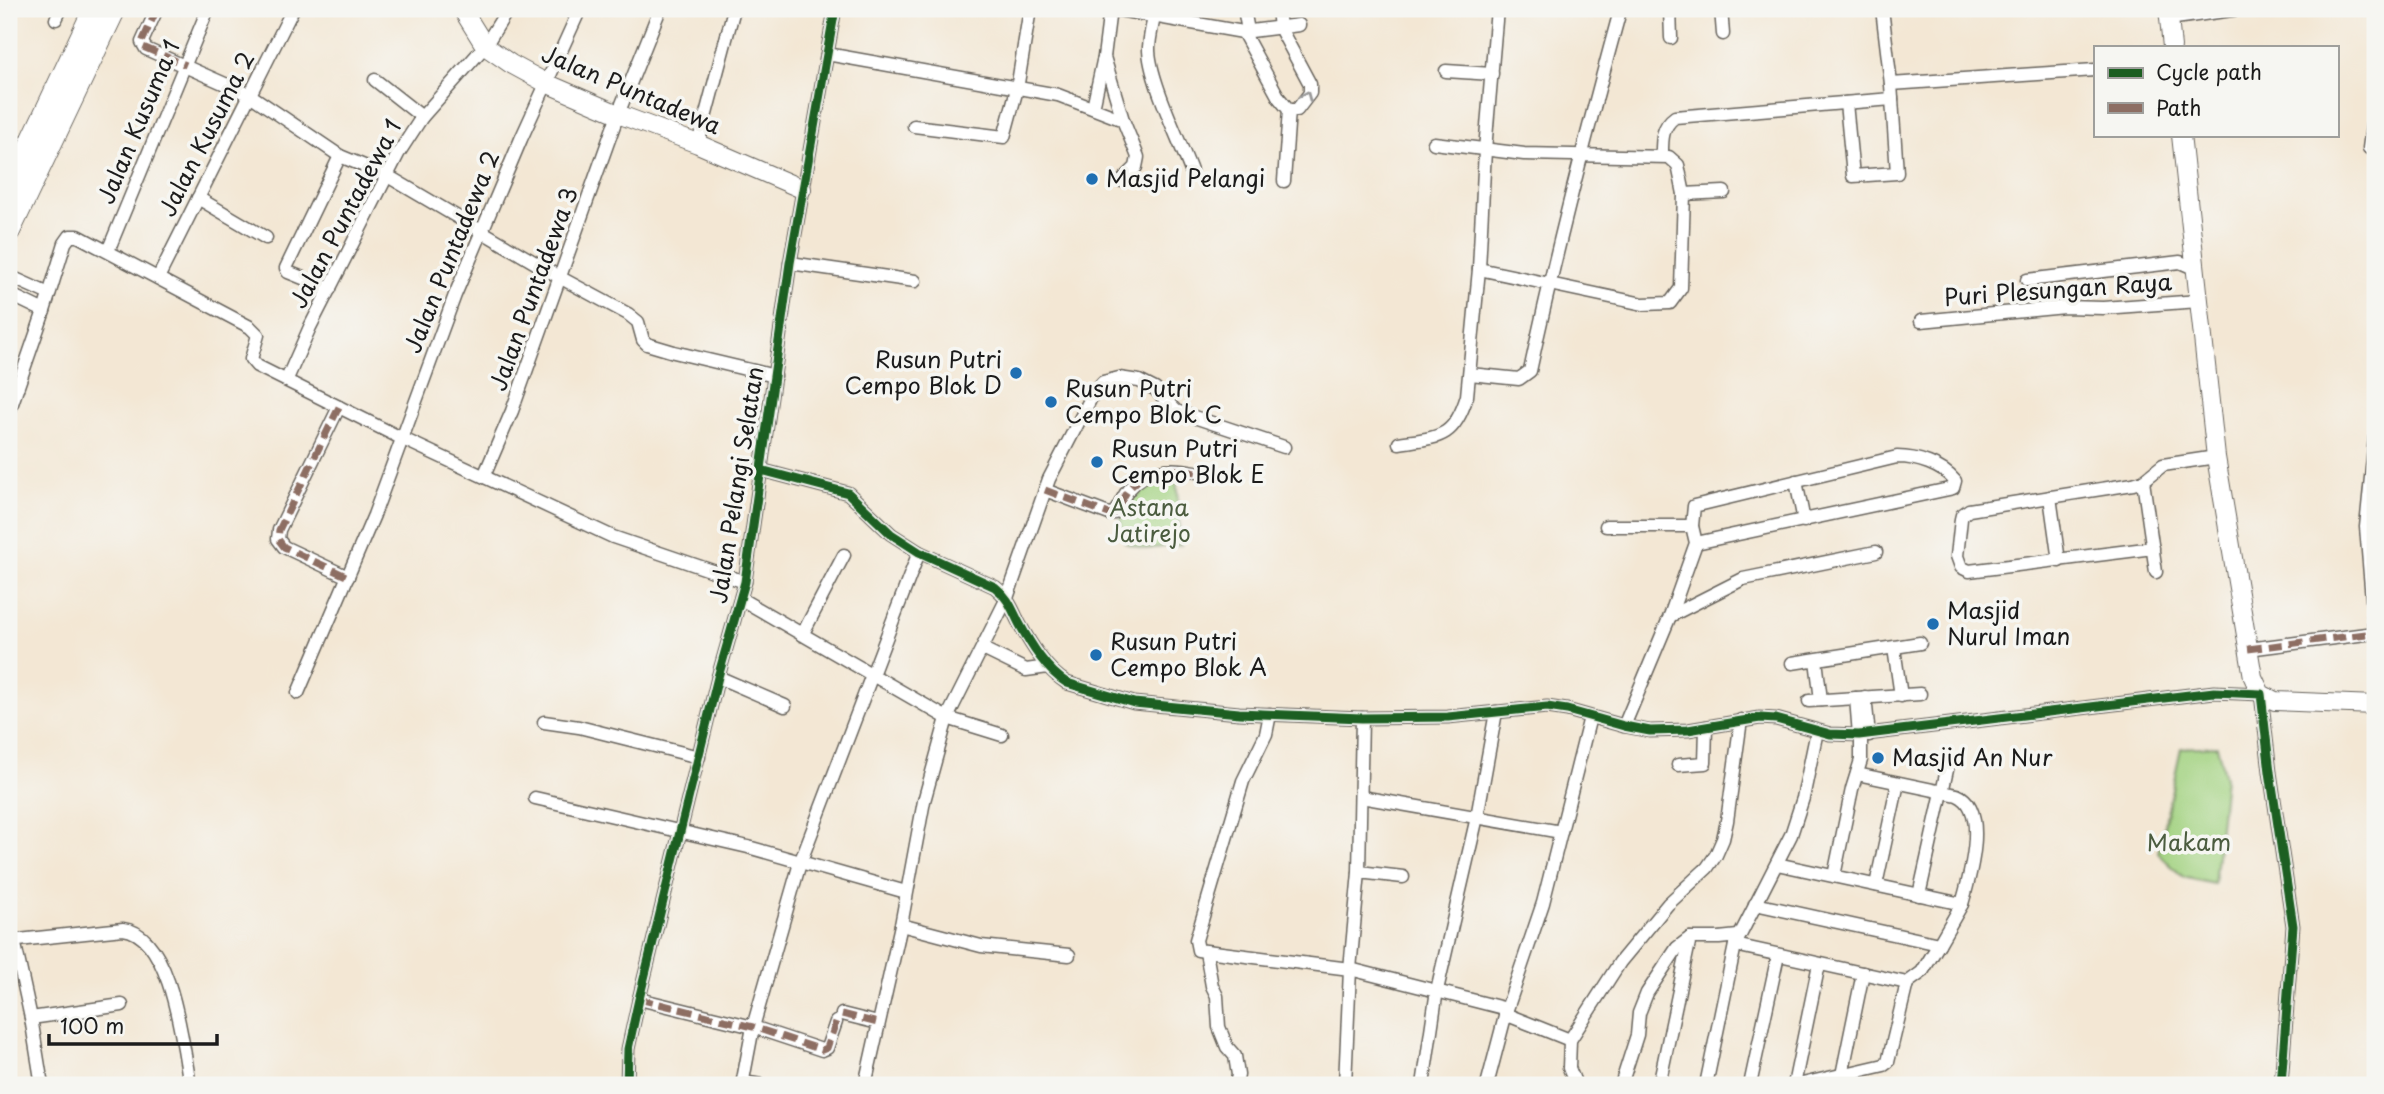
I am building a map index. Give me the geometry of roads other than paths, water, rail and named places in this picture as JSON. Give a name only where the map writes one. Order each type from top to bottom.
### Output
[{"type":"highway","points":[[9,191],[95,9]]},
{"type":"highway","points":[[9,230],[114,9]]},
{"type":"street","points":[[157,9],[142,42],[143,47],[250,95],[340,156],[386,175],[634,318],[647,344],[775,376]]},
{"type":"street","name":"Jalan Kusuma 1","points":[[108,251],[208,9]]},
{"type":"street","name":"Jalan Kusuma 2","points":[[158,278],[293,9]]},
{"type":"street","name":"Jalan Puntadewa","points":[[462,9],[485,46],[546,83],[802,188]]},
{"type":"street","name":"Jalan Puntadewa 1","points":[[287,380],[310,327],[397,154],[422,117],[485,46],[508,9]]},
{"type":"street","name":"Jalan Puntadewa 2","points":[[298,692],[348,577],[455,295],[580,9]]},
{"type":"street","name":"Jalan Puntadewa 3","points":[[484,475],[512,411],[618,114],[660,9]]},
{"type":"street","points":[[698,144],[734,9]]},
{"type":"street","name":"Jalan Pelangi Selatan","points":[[627,1085],[627,1058],[639,999],[718,677],[745,582],[790,263],[834,9]]},
{"type":"street","points":[[914,125],[1004,137],[1017,89],[1030,10],[1015,9]]},
{"type":"street","points":[[1093,108],[1112,9],[1155,13],[1192,23],[1245,32],[1299,25]]},
{"type":"street","points":[[1192,23],[1194,9]]},
{"type":"street","points":[[1244,9],[1245,32],[1279,98],[1289,110],[1284,181]]},
{"type":"street","points":[[1278,9],[1280,28],[1310,85],[1310,93],[1301,107],[1289,110]]},
{"type":"street","points":[[1399,443],[1434,438],[1452,429],[1462,413],[1469,374],[1479,269],[1485,150],[1497,9]]},
{"type":"street","points":[[1469,374],[1519,379],[1530,371],[1581,154],[1620,11],[1625,9]]},
{"type":"street","points":[[1670,9],[1671,38]]},
{"type":"street","points":[[1721,9],[1723,34]]},
{"type":"street","points":[[1846,103],[1853,176],[1897,173],[1891,84],[1882,9]]},
{"type":"street","points":[[2172,46],[2168,14],[2239,9]]},
{"type":"street","points":[[1155,13],[1149,49],[1152,64],[1165,108],[1191,171]]},
{"type":"street","points":[[827,54],[1058,95],[1123,120]]},
{"type":"street","points":[[1104,57],[1123,120],[1138,157],[1136,167],[1122,181]]},
{"type":"street","points":[[1891,84],[2094,70]]},
{"type":"street","points":[[1446,71],[1492,74]]},
{"type":"street","points":[[375,80],[422,117]]},
{"type":"street","points":[[1662,156],[1664,129],[1675,117],[1892,99]]},
{"type":"street","points":[[2375,105],[2370,148],[2375,149]]},
{"type":"street","points":[[2181,136],[2216,457],[2253,677],[2262,694],[2270,772],[2293,926],[2281,1085]]},
{"type":"street","points":[[1434,143],[1524,154],[1662,156],[1669,157],[1678,165],[1684,194],[1681,288],[1670,303],[1643,304],[1479,269]]},
{"type":"street","points":[[330,289],[288,272],[286,268],[340,156]]},
{"type":"street","points":[[1684,194],[1724,192]]},
{"type":"street","points":[[198,198],[266,238]]},
{"type":"street","points":[[9,412],[14,383],[44,311],[65,243],[70,236],[78,236],[233,317],[256,332],[258,340],[251,354],[253,363],[401,438],[613,537],[745,582]]},
{"type":"street","points":[[2027,280],[2180,262],[2194,268]]},
{"type":"street","points":[[790,263],[915,281]]},
{"type":"street","points":[[9,276],[49,294]]},
{"type":"street","points":[[9,294],[44,311]]},
{"type":"street","name":"Puri Plesungan Raya","points":[[1921,321],[2072,306],[2103,307],[2199,301]]},
{"type":"street","points":[[865,1085],[901,925],[932,767],[947,718],[1007,598],[1045,489],[1094,392],[1103,383],[1119,378],[1139,381],[1155,389],[1176,411],[1284,447]]},
{"type":"street","points":[[339,407],[279,530],[278,539],[284,547],[348,577]]},
{"type":"street","points":[[2248,649],[2375,635],[2372,548],[2366,527],[2375,437]]},
{"type":"street","points":[[1624,726],[1670,615],[1696,543],[1692,508],[1698,504],[1898,457],[1908,457],[1936,467],[1955,481],[1953,488],[1949,489],[1696,543]]},
{"type":"street","points":[[2153,548],[1969,571],[1961,567],[1957,556],[1962,515],[1969,510],[2143,481],[2163,465],[2216,457]]},
{"type":"street","points":[[1045,489],[1109,514],[1114,513],[1127,491],[1140,478],[1158,470],[1176,468],[1196,472]]},
{"type":"street","points":[[761,470],[848,493],[891,534],[919,552],[995,587],[1007,598],[1028,639],[1048,667],[1067,683],[1115,699],[1152,705],[1362,718],[1448,717],[1547,707],[1624,726],[1667,732],[1741,720],[1776,719],[1838,735],[1863,735],[2214,692],[2262,694],[2281,701],[2375,705]]},
{"type":"street","points":[[1796,481],[1804,522]]},
{"type":"street","points":[[2143,481],[2156,572]]},
{"type":"street","points":[[2050,497],[2059,561]]},
{"type":"street","points":[[1606,526],[1692,526]]},
{"type":"street","points":[[761,1085],[743,1083],[753,1027],[800,863],[919,552]]},
{"type":"street","points":[[1670,615],[1743,579],[1876,552]]},
{"type":"street","points":[[802,635],[844,555]]},
{"type":"street","points":[[741,599],[947,718],[1002,735]]},
{"type":"street","points":[[1792,663],[1920,643]]},
{"type":"street","points":[[1894,648],[1901,696]]},
{"type":"street","points":[[983,649],[1026,670],[1048,667]]},
{"type":"street","points":[[1816,660],[1815,700],[1920,694]]},
{"type":"street","points":[[718,677],[785,706]]},
{"type":"street","points":[[1833,876],[1861,760],[1861,698]]},
{"type":"street","points":[[1423,1085],[1437,990],[1478,817],[1496,712]]},
{"type":"street","points":[[1270,714],[1266,734],[1243,781],[1196,940],[1198,950],[1350,969],[1437,990],[1506,1012],[1570,1040]]},
{"type":"street","points":[[1487,1085],[1506,1012],[1543,903],[1590,717]]},
{"type":"street","points":[[1345,1085],[1350,969],[1359,872],[1362,718]]},
{"type":"street","points":[[1576,1085],[1569,1068],[1570,1040],[1620,962],[1668,904],[1707,868],[1716,855],[1727,821],[1741,720]]},
{"type":"street","points":[[544,722],[579,727],[699,757]]},
{"type":"street","points":[[1678,765],[1705,763],[1706,727]]},
{"type":"street","points":[[1706,1085],[1737,940],[1791,835],[1801,806],[1817,731]]},
{"type":"street","points":[[1919,895],[1948,761]]},
{"type":"street","points":[[1819,964],[1796,1085],[1888,1062],[1907,983],[1922,972],[1962,904],[1974,853],[1976,834],[1967,803],[1961,797],[1857,774]]},
{"type":"street","points":[[1876,886],[1898,783]]},
{"type":"street","points":[[1361,797],[1561,832]]},
{"type":"street","points":[[535,798],[748,847],[906,892]]},
{"type":"street","points":[[1777,864],[1962,904]]},
{"type":"street","points":[[1359,872],[1403,877]]},
{"type":"street","points":[[1755,904],[1939,944]]},
{"type":"street","points":[[901,925],[981,946],[1069,955]]},
{"type":"street","points":[[42,1085],[31,1018],[12,941],[123,929],[138,933],[151,948],[170,985],[190,1085]]},
{"type":"street","points":[[1621,1085],[1637,1035],[1639,1013],[1647,993],[1677,948],[1690,938],[1737,940],[1777,955],[1907,983]]},
{"type":"street","points":[[1659,1085],[1690,938]]},
{"type":"street","points":[[1206,952],[1212,986],[1217,996],[1219,1027],[1227,1048],[1235,1055],[1238,1075],[1236,1085]]},
{"type":"street","points":[[1750,1085],[1777,955]]},
{"type":"street","points":[[1842,1075],[1863,973]]},
{"type":"street","points":[[639,999],[753,1027],[822,1051],[827,1048],[839,1018],[878,1023]]},
{"type":"street","points":[[31,1018],[122,1005]]},
{"type":"place","name":"Masjid Pelangi","points":[[1092,179]]},
{"type":"place","name":"Rusun Putri Cempo Blok D","points":[[1016,373]]},
{"type":"place","name":"Rusun Putri Cempo Blok C","points":[[1051,402]]},
{"type":"place","name":"Rusun Putri Cempo Blok E","points":[[1097,462]]},
{"type":"place","name":"Masjid Nurul Iman","points":[[1933,624]]},
{"type":"place","name":"Rusun Putri Cempo Blok A","points":[[1096,655]]},
{"type":"place","name":"Masjid An Nur","points":[[1878,758]]},
{"type":"park label","name":"Astana Jatirejo","points":[[1149,521]]},
{"type":"park label","name":"Makam","points":[[2189,843]]}]
